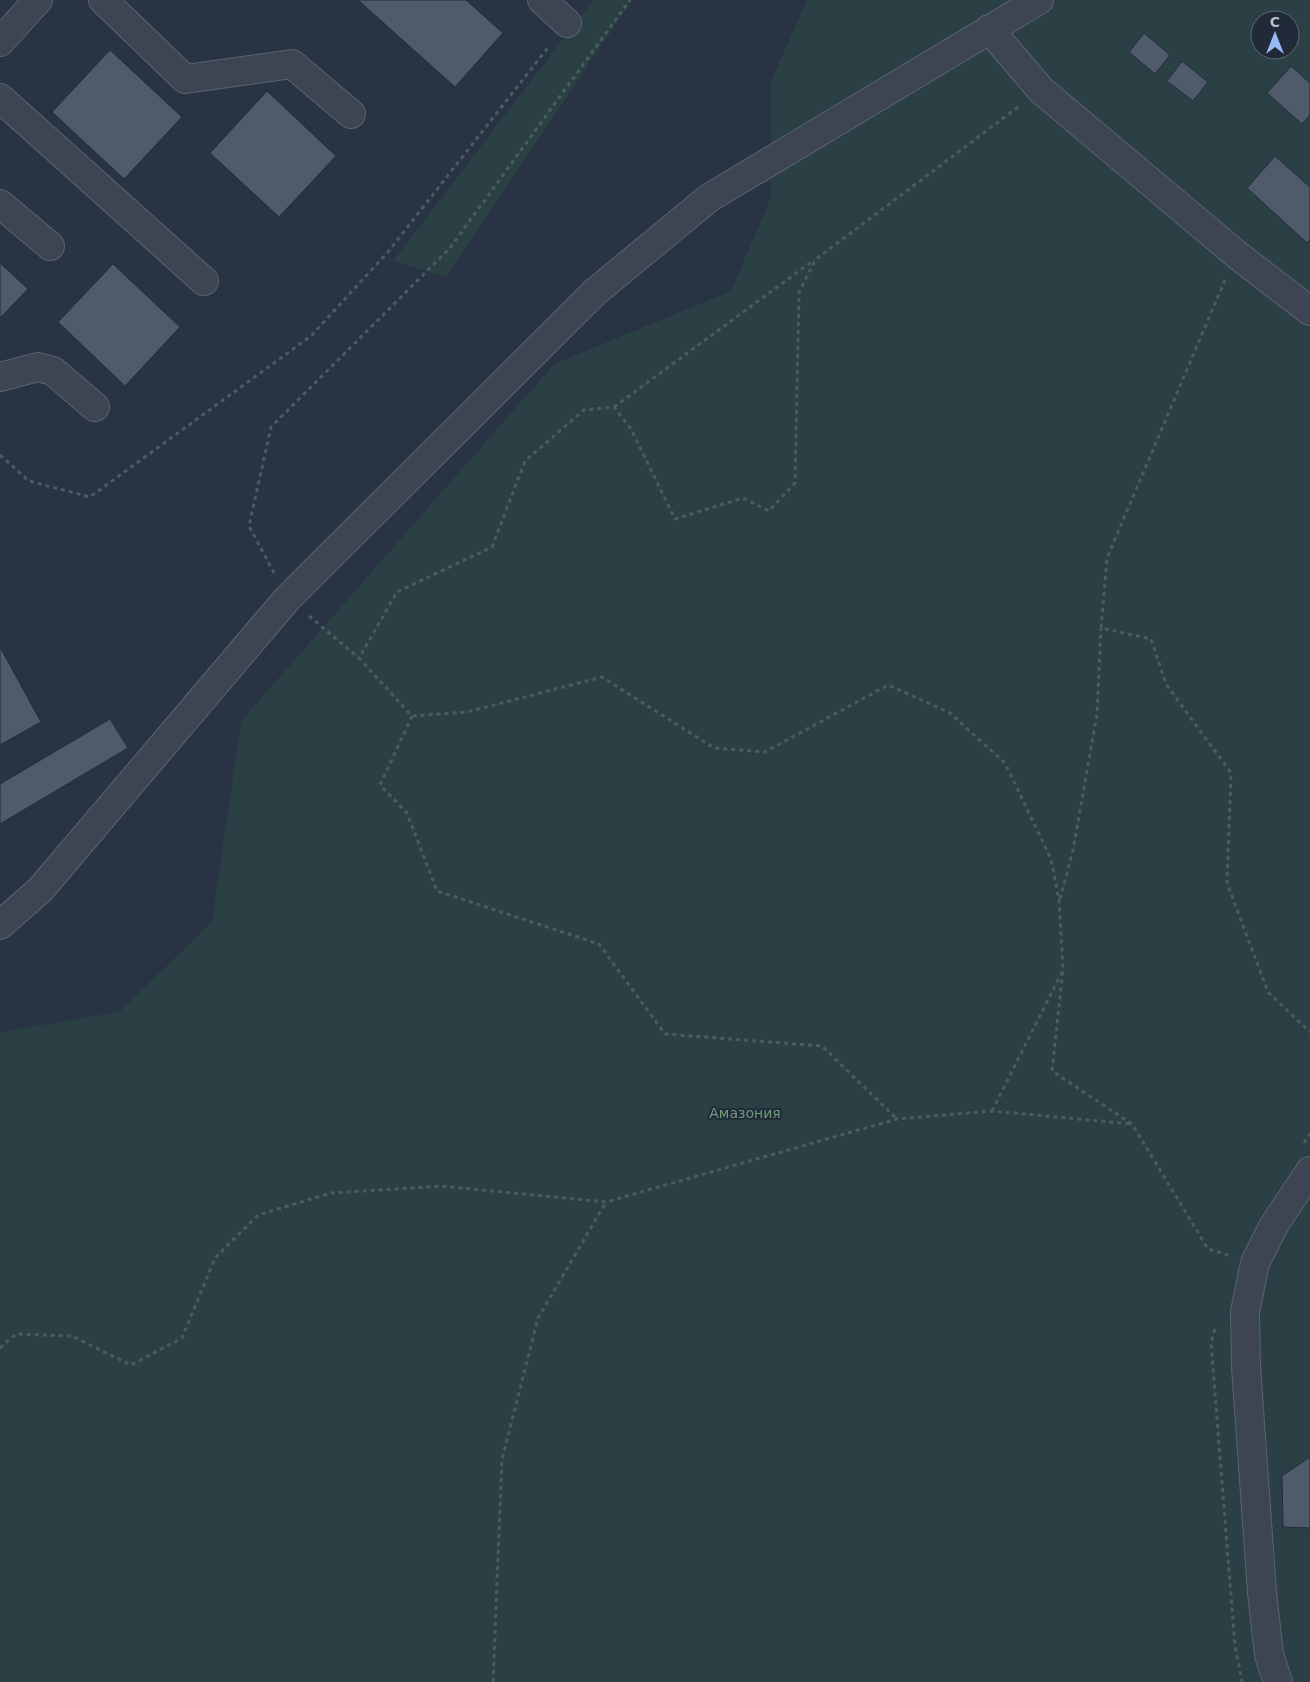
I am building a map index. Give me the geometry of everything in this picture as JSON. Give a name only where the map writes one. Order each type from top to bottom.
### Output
[{"type":"street","points":[[0,42],[38,0]]},
{"type":"street","points":[[103,0],[185,79],[292,64],[352,114]]},
{"type":"street","points":[[542,0],[567,23]]},
{"type":"street","points":[[0,924],[40,890],[287,599],[595,292],[710,198],[1039,0]]},
{"type":"street","points":[[989,29],[1041,90],[1236,254],[1310,311]]},
{"type":"street","points":[[0,98],[204,281]]},
{"type":"street","points":[[0,204],[50,246]]},
{"type":"street","points":[[0,377],[38,367],[53,371],[94,407]]},
{"type":"street","points":[[1278,1682],[1269,1655],[1262,1592],[1246,1366],[1245,1312],[1255,1263],[1274,1225],[1310,1171]]},
{"type":"path","points":[[412,716],[359,658],[287,599],[249,526],[271,427],[450,248],[630,0]]},
{"type":"path","points":[[0,455],[29,481],[90,497],[311,336],[388,252],[567,23]]},
{"type":"path","points":[[359,658],[397,592],[492,547],[525,461],[584,410],[614,407],[815,260],[1041,90]]},
{"type":"path","points":[[1059,900],[1073,850],[1097,714],[1101,628],[1107,558],[1236,254]]},
{"type":"path","points":[[614,407],[631,429],[675,519],[743,498],[769,511],[795,483],[799,293],[815,260]]},
{"type":"path","points":[[1101,628],[1151,639],[1166,684],[1231,773],[1227,882],[1268,992],[1310,1032]]},
{"type":"path","points":[[412,716],[467,712],[602,677],[714,748],[765,752],[888,685],[950,714],[1005,763],[1051,859],[1059,900],[1063,969],[1052,1070],[1132,1124],[1208,1249],[1255,1263]]},
{"type":"path","points":[[412,716],[380,785],[407,813],[437,891],[599,944],[665,1034],[822,1046],[897,1120]]},
{"type":"path","points":[[992,1111],[1063,969]]},
{"type":"path","points":[[0,1348],[16,1334],[72,1336],[131,1365],[182,1338],[215,1258],[258,1215],[331,1193],[441,1186],[606,1202],[897,1120],[992,1111],[1132,1124]]},
{"type":"path","points":[[492,1682],[502,1459],[538,1318],[606,1202]]},
{"type":"green space","points":[[593,0],[632,0],[446,277],[393,261]]},
{"type":"green space","name":"Амазония","points":[[807,0],[1310,0],[1310,1682],[0,1682],[0,1032],[119,1012],[212,922],[241,721],[554,364],[731,291],[771,197],[771,81]]},
{"type":"building","points":[[358,0],[466,0],[503,33],[455,87]]},
{"type":"building","points":[[1144,33],[1170,55],[1155,74],[1129,52]]},
{"type":"building","points":[[110,50],[182,117],[124,179],[52,112]]},
{"type":"building","points":[[1182,61],[1208,82],[1193,101],[1167,81]]},
{"type":"building","points":[[1291,66],[1310,83],[1310,115],[1302,124],[1267,93]]},
{"type":"building","points":[[267,91],[336,156],[279,217],[210,153]]},
{"type":"building","points":[[1275,156],[1310,187],[1310,240],[1307,243],[1247,188]]},
{"type":"building","points":[[0,263],[28,289],[0,318]]},
{"type":"building","points":[[113,264],[180,327],[125,386],[58,322]]},
{"type":"building","points":[[0,647],[41,722],[0,745]]},
{"type":"building","points":[[110,719],[128,748],[0,824],[0,784]]},
{"type":"building","points":[[1310,1457],[1310,1528],[1283,1527],[1282,1476]]}]
